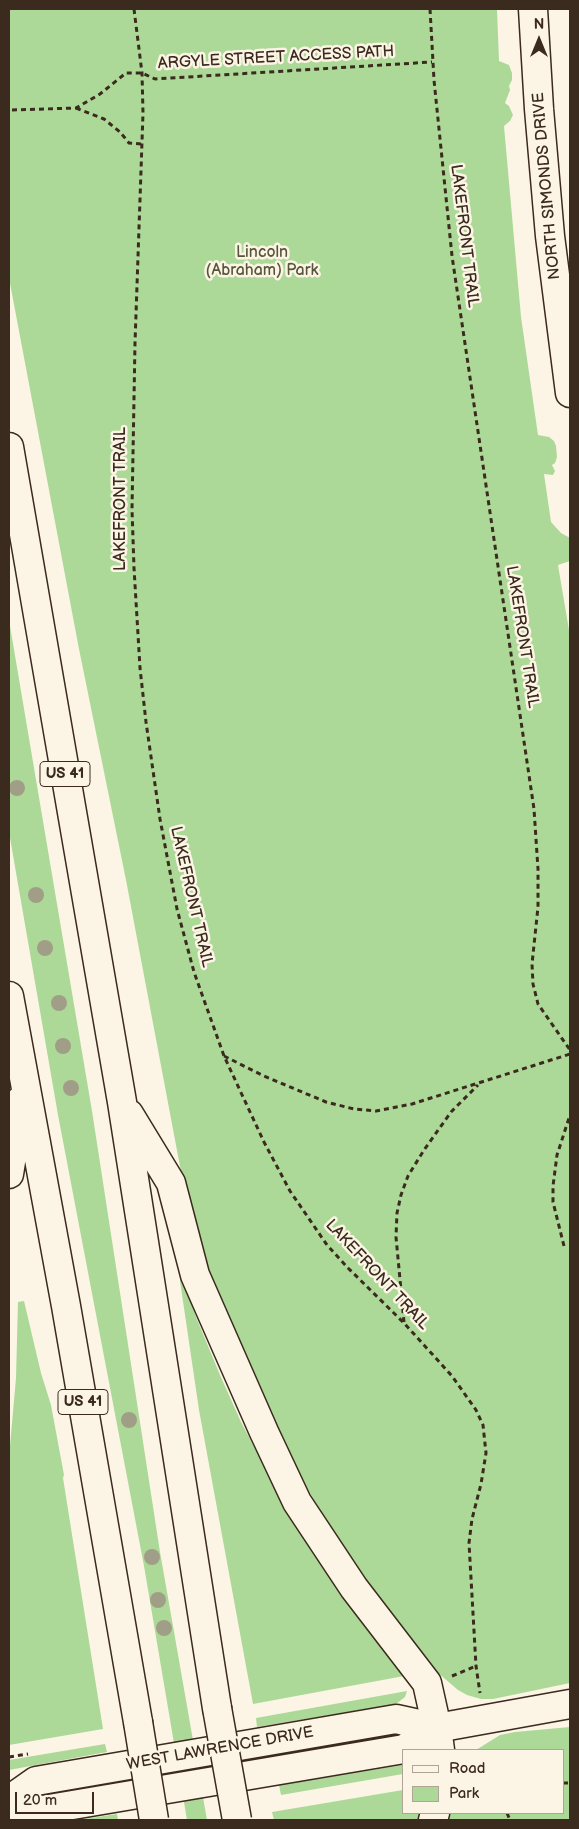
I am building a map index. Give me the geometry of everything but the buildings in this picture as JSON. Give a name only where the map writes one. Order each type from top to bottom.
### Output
[{"type":"main road","name":"NORTH SIMONDS DRIVE","points":[[533,9],[550,236],[570,393]]},
{"type":"main road","name":"US 41","points":[[9,446],[122,1102],[217,1708],[237,1820]]},
{"type":"main road","name":"US 41","points":[[9,996],[66,1306],[154,1820]]},
{"type":"main road","points":[[9,1174],[24,1081]]},
{"type":"main road","points":[[122,1102],[171,1183],[195,1274],[264,1432],[297,1502],[354,1588],[427,1683],[439,1739]]},
{"type":"main road","name":"WEST LAWRENCE DRIVE","points":[[404,1749],[570,1704]]},
{"type":"main road","name":"WEST LAWRENCE DRIVE","points":[[9,1800],[36,1781],[396,1718],[439,1739]]},
{"type":"main road","name":"WEST LAWRENCE DRIVE","points":[[9,1805],[42,1810],[402,1749]]},
{"type":"path","name":"LAKEFRONT TRAIL","points":[[134,9],[142,73],[142,144],[135,344],[132,509],[134,577],[140,668],[152,770],[177,909],[194,972],[224,1056],[278,1170],[303,1211],[328,1245],[348,1268],[404,1323],[452,1376],[476,1410],[483,1424],[486,1434],[486,1461],[472,1519],[469,1543],[476,1666],[481,1699]]},
{"type":"path","name":"LAKEFRONT TRAIL","points":[[430,9],[432,62],[452,256],[533,800],[538,869],[538,907],[532,964],[532,984],[538,1004],[570,1050]]},
{"type":"path","name":"ARGYLE STREET ACCESS PATH","points":[[12,110],[76,108],[100,94],[126,73],[142,73],[155,80],[432,62]]},
{"type":"path","points":[[76,108],[104,120],[120,132],[130,143],[142,144]]},
{"type":"path","points":[[224,1056],[264,1076],[318,1099],[354,1109],[376,1111],[399,1108],[570,1054]]},
{"type":"path","points":[[404,1323],[396,1247],[396,1227],[401,1194],[415,1164],[440,1127],[480,1083]]},
{"type":"path","points":[[564,1246],[553,1202],[553,1186],[557,1155],[570,1115]]},
{"type":"path","points":[[444,1679],[476,1666]]},
{"type":"green space","name":"Lincoln (Abraham) Park","points":[[9,9],[497,9],[499,61],[509,65],[512,73],[510,90],[505,103],[509,106],[513,115],[504,126],[521,317],[538,435],[549,437],[556,446],[557,457],[552,465],[555,471],[553,475],[544,474],[551,522],[561,533],[570,538],[570,561],[558,565],[570,636],[570,1683],[493,1699],[481,1699],[458,1690],[437,1672],[383,1605],[347,1554],[271,1424],[239,1355],[192,1230],[9,278]]},
{"type":"green space","points":[[9,620],[92,1111],[160,1552],[207,1820],[187,1820],[144,1566],[58,1115],[9,832]]},
{"type":"green space","points":[[183,1278],[196,1317],[220,1375],[241,1422],[266,1469],[304,1535],[394,1658],[404,1676],[253,1704],[199,1410],[180,1281]]},
{"type":"green space","points":[[24,1301],[41,1373],[51,1405],[64,1475],[103,1729],[9,1745],[9,1457],[16,1378],[18,1302]]},
{"type":"green space","points":[[407,1691],[405,1697],[396,1704],[257,1727],[256,1718]]},
{"type":"green space","points":[[570,1727],[570,1820],[448,1820],[450,1814],[564,1814],[564,1749],[478,1749],[500,1735]]},
{"type":"green space","points":[[105,1744],[107,1752],[9,1770],[9,1760]]},
{"type":"green space","points":[[402,1765],[402,1774],[281,1795],[279,1785]]},
{"type":"green space","points":[[402,1790],[402,1814],[422,1814],[420,1820],[274,1820],[272,1812]]},
{"type":"green space","points":[[117,1814],[118,1820],[78,1820]]}]
